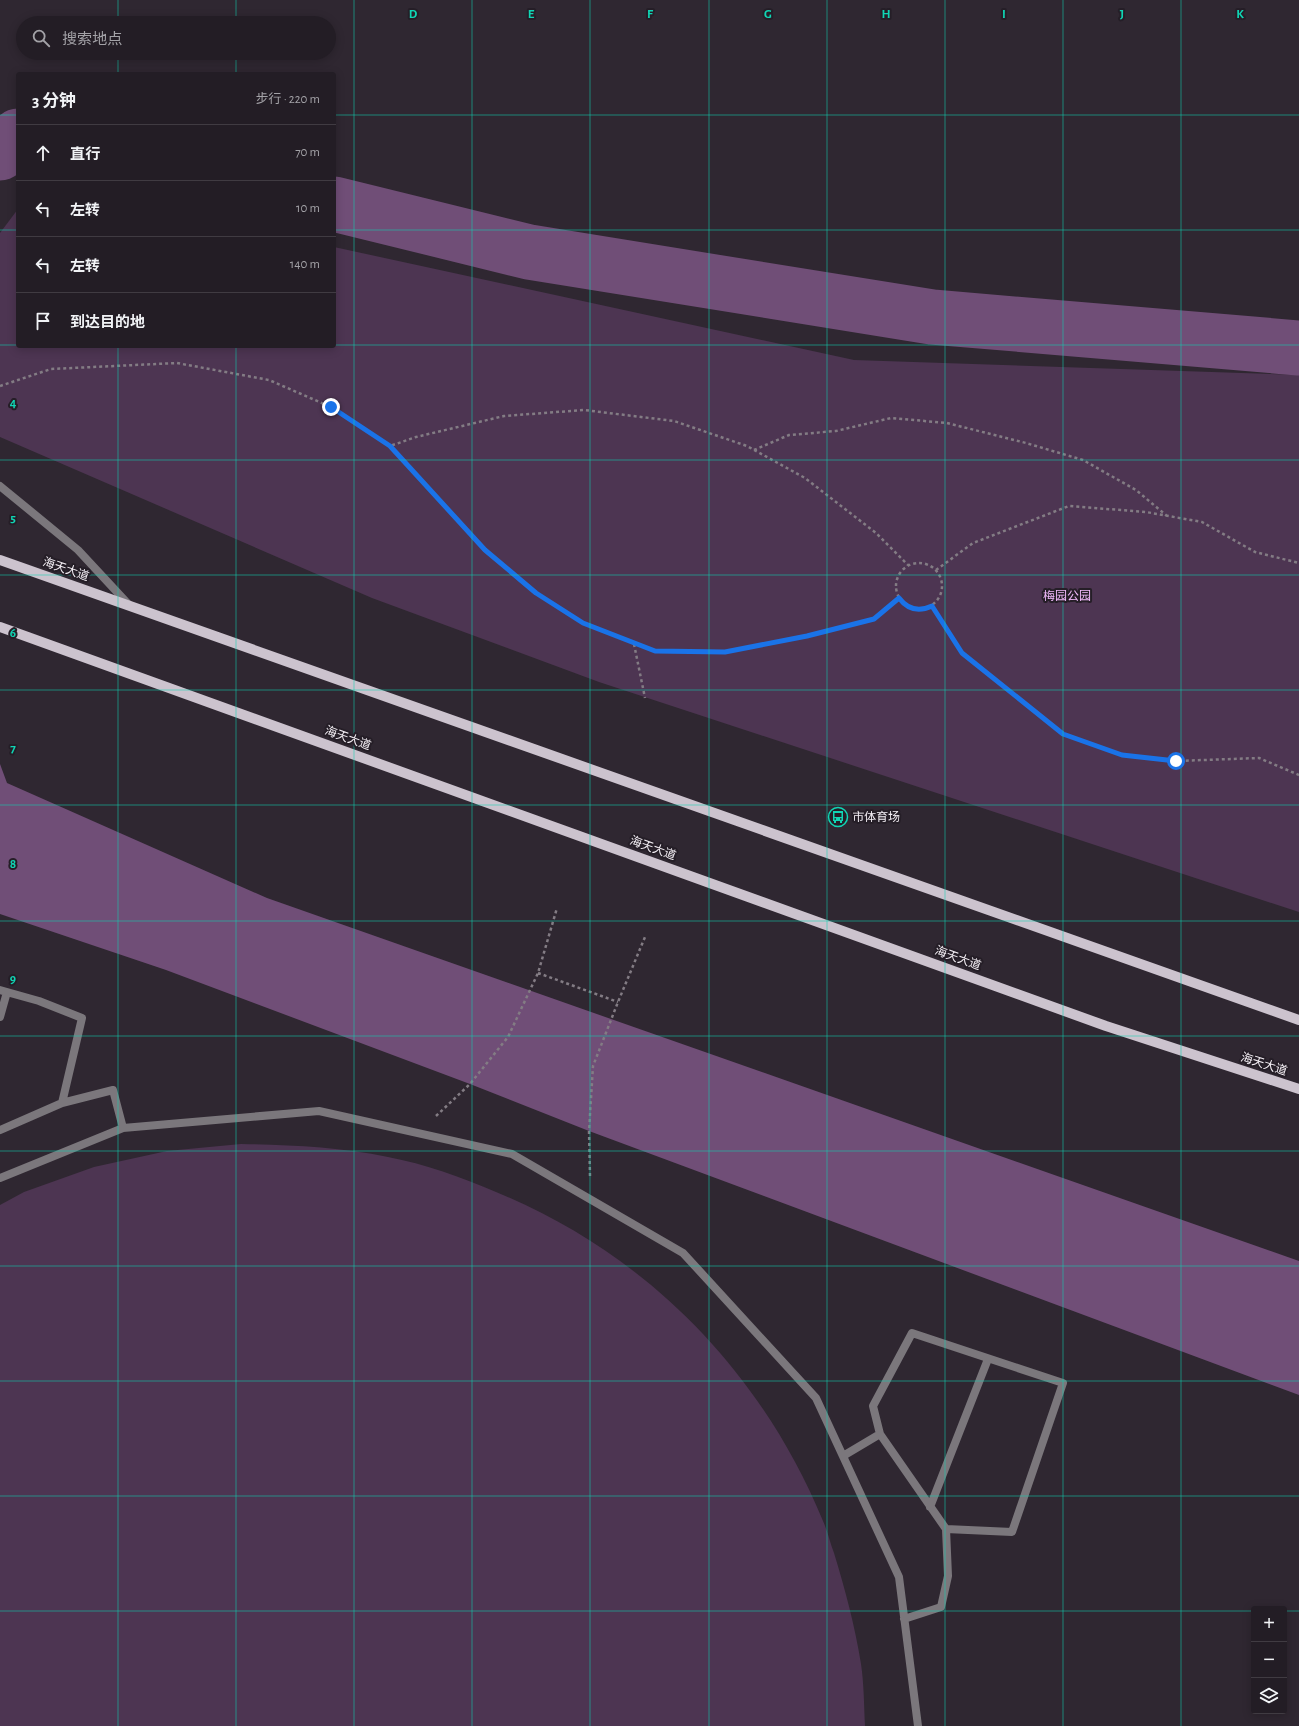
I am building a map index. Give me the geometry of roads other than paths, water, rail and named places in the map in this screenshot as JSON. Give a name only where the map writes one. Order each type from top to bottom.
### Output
[{"type":"main road","name":"海天大道","points":[[0,560],[1299,1020]]},
{"type":"main road","name":"海天大道","points":[[0,627],[1098,1023],[1299,1089]]},
{"type":"street","points":[[0,486],[78,550],[130,606]]},
{"type":"street","points":[[0,1017],[4,991],[39,1001],[82,1018],[62,1103]]},
{"type":"street","points":[[0,1130],[62,1103],[113,1090],[123,1128]]},
{"type":"street","points":[[0,1178],[123,1128],[319,1111],[512,1154],[683,1253],[816,1398],[899,1577],[918,1726]]},
{"type":"street","points":[[904,1619],[941,1608],[948,1576],[946,1529],[880,1434],[873,1406],[912,1333],[1063,1383],[1012,1532],[946,1529]]},
{"type":"street","points":[[930,1507],[988,1359]]},
{"type":"street","points":[[842,1456],[880,1434]]},
{"type":"waterway","points":[[0,153],[16,138]]},
{"type":"waterway","points":[[336,204],[529,252],[932,317],[1299,348]]},
{"type":"place","name":"市体育场","points":[[838,817]]},
{"type":"park label","name":"梅园公园","points":[[1067,596]]}]
